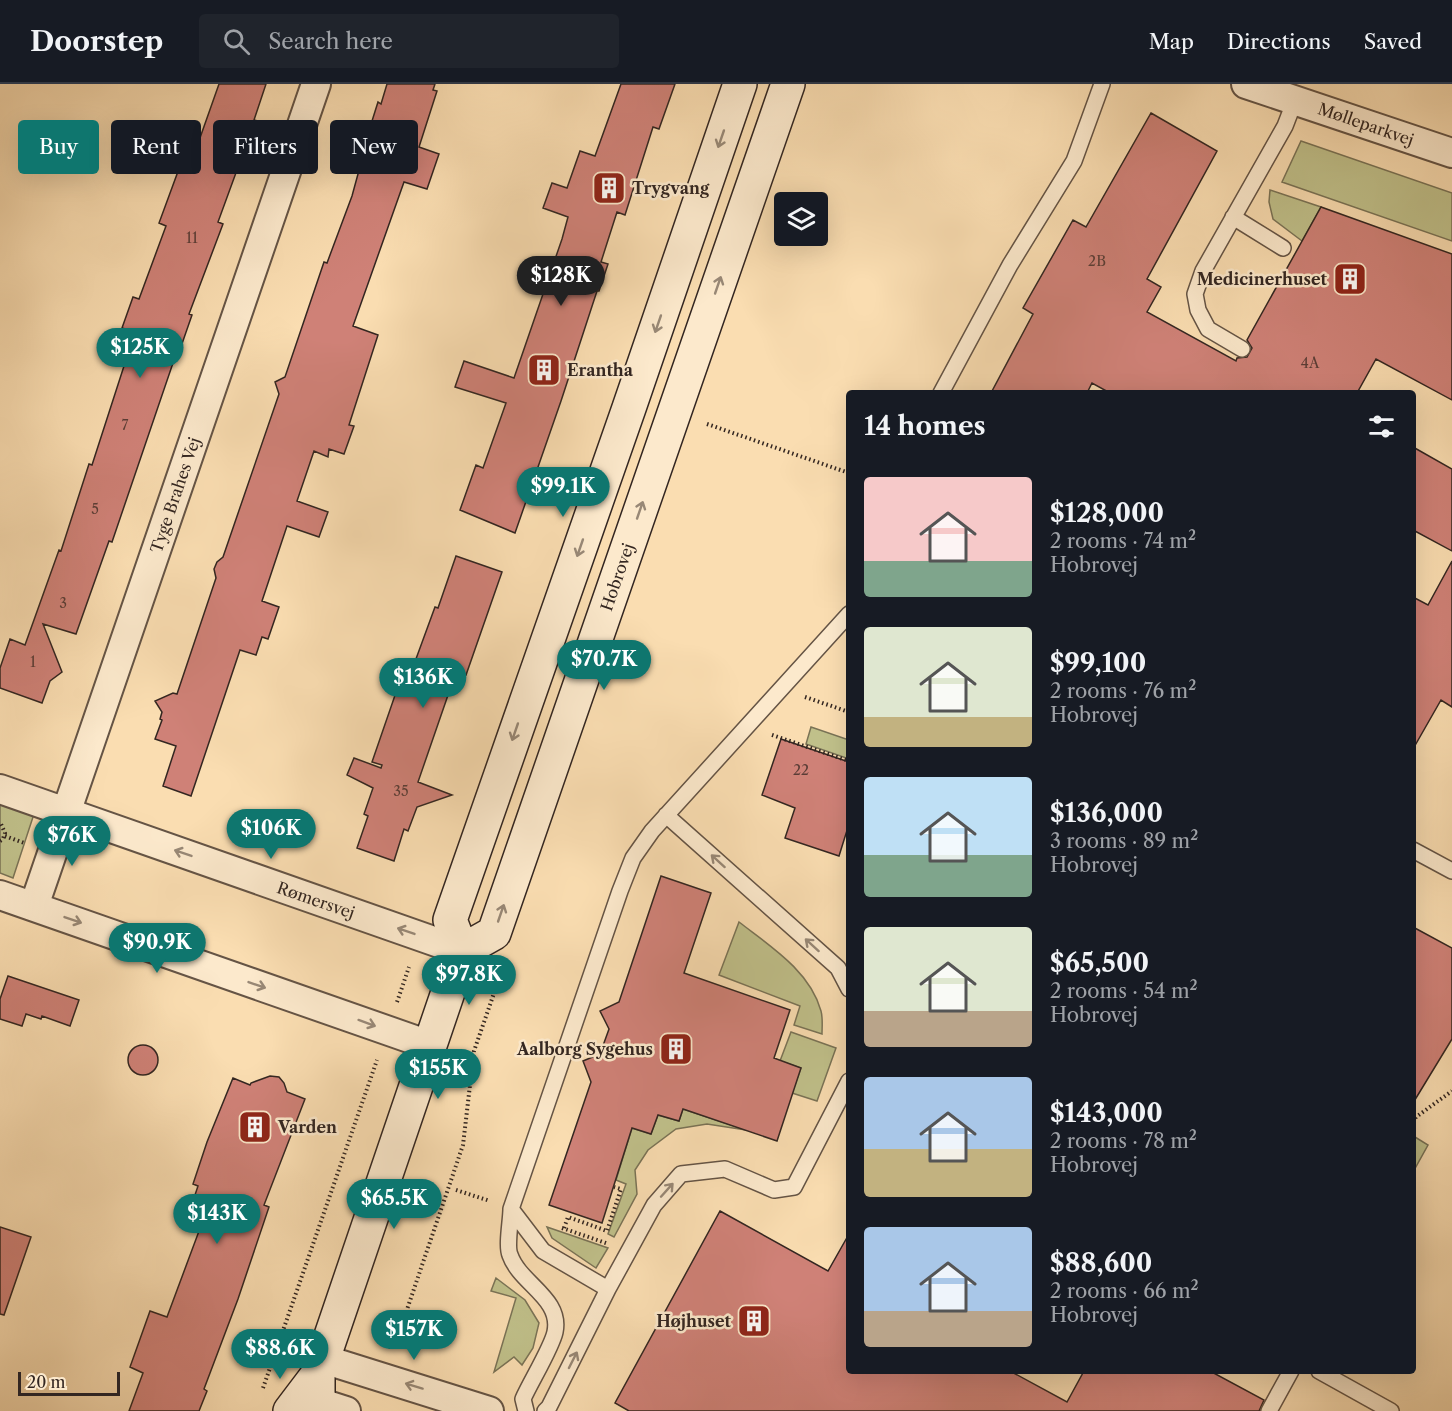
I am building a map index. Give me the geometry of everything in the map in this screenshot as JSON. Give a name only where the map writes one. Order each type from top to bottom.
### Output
[{"type":"main road","points":[[319,1395],[429,1045],[462,951],[450,920],[740,84]]},
{"type":"main road","name":"Hobrovej","points":[[462,951],[494,933],[788,84]]},
{"type":"street","name":"Tyge Brahes Vej","points":[[34,906],[316,84]]},
{"type":"street","name":"Mølleparkvej","points":[[1246,84],[1452,153]]},
{"type":"street","name":"Rømersvej","points":[[0,789],[462,951]]},
{"type":"street","points":[[0,895],[429,1045]]},
{"type":"street","points":[[319,1395],[489,1411]]},
{"type":"lane","points":[[943,390],[1016,256],[1074,161],[1102,84]]},
{"type":"lane","points":[[1242,349],[1208,328],[1198,310],[1195,294],[1203,271],[1286,126],[1295,100]]},
{"type":"lane","points":[[1233,217],[1284,248]]},
{"type":"lane","points":[[526,1411],[523,1399],[555,1333],[555,1317],[548,1300],[527,1280],[509,1254],[511,1209],[633,858],[666,815],[749,727],[846,617]]},
{"type":"lane","points":[[666,815],[838,968],[846,983]]},
{"type":"lane","points":[[1416,852],[1452,871]]},
{"type":"lane","points":[[545,1411],[654,1205],[681,1174],[725,1169],[774,1190],[794,1187],[846,1087]]},
{"type":"lane","points":[[511,1209],[543,1251],[608,1289]]},
{"type":"lane","points":[[1269,1411],[1290,1374]]},
{"type":"lane","points":[[1324,1374],[1391,1411]]},
{"type":"path","points":[[706,424],[846,472]]},
{"type":"path","points":[[782,689],[846,711]]},
{"type":"path","points":[[749,727],[846,760]]},
{"type":"path","points":[[0,823],[5,833],[0,841]]},
{"type":"path","points":[[264,1386],[420,936]]},
{"type":"path","points":[[1416,1117],[1452,1091]]},
{"type":"path","points":[[564,1228],[568,1217],[607,1231],[621,1189],[614,1187]]},
{"type":"path","points":[[456,1190],[493,1202]]},
{"type":"path","points":[[556,1225],[630,1252]]},
{"type":"green space","points":[[1301,141],[1452,193],[1452,241],[1282,182]]},
{"type":"green space","points":[[1270,190],[1321,207],[1302,241],[1273,219],[1269,202]]},
{"type":"green space","points":[[811,727],[846,739],[846,758],[806,744]]},
{"type":"green space","points":[[0,802],[34,814],[13,878],[0,873]]},
{"type":"green space","points":[[739,922],[788,960],[808,984],[821,1011],[822,1034],[794,1025],[800,1006],[719,975]]},
{"type":"green space","points":[[791,1032],[836,1048],[817,1101],[792,1093],[801,1068],[780,1061]]},
{"type":"green space","points":[[683,1109],[746,1130],[707,1124],[676,1129],[648,1150],[635,1170],[637,1194],[614,1237],[608,1234],[626,1184],[616,1180],[632,1128],[651,1134],[658,1115],[679,1121]]},
{"type":"green space","points":[[1416,1138],[1428,1145],[1416,1167]]},
{"type":"green space","points":[[547,1227],[608,1248],[596,1268],[552,1238]]},
{"type":"green space","points":[[496,1278],[525,1300],[539,1323],[533,1348],[522,1365],[514,1357],[494,1372],[516,1298],[491,1291]]},
{"type":"building","points":[[219,84],[266,84],[254,120],[213,120],[213,174],[236,174],[218,222],[223,224],[189,314],[192,315],[176,361],[174,360],[112,542],[109,541],[76,634],[43,624],[62,672],[50,681],[42,703],[0,688],[0,668],[10,639],[25,645],[59,550],[61,551],[89,464],[92,465],[135,332],[122,328],[133,297],[139,299],[166,226],[159,223],[177,174],[201,174],[201,135]]},
{"type":"building","points":[[387,84],[435,84],[433,90],[437,91],[419,147],[439,154],[427,189],[404,182],[353,326],[378,335],[349,425],[354,426],[344,454],[329,449],[328,457],[314,451],[297,501],[328,512],[319,537],[287,526],[262,601],[279,607],[268,639],[262,637],[256,655],[240,650],[191,796],[163,786],[176,746],[155,739],[162,720],[160,719],[162,712],[155,701],[173,693],[177,694],[216,578],[214,569],[223,557],[279,394],[275,382],[285,377],[324,262],[327,263],[358,174],[418,174],[418,120],[372,120],[378,102],[381,104]]},
{"type":"building","points":[[621,84],[675,84],[659,129],[653,127],[625,215],[617,212],[601,262],[608,264],[515,533],[460,510],[476,465],[483,468],[506,403],[455,387],[464,361],[514,378],[568,217],[543,208],[552,183],[567,188],[580,151],[595,156]]},
{"type":"building","points":[[1151,113],[1217,151],[1147,279],[1161,287],[1147,312],[1236,361],[1237,358],[1247,357],[1252,348],[1247,340],[1321,207],[1452,254],[1452,400],[1376,359],[1359,390],[1105,390],[1092,383],[1088,390],[993,390],[1033,314],[1023,308],[1073,220],[1086,227]]},
{"type":"building","points":[[1416,449],[1452,469],[1452,551],[1416,532]]},
{"type":"building","points":[[456,556],[502,572],[466,675],[456,672],[418,782],[452,795],[417,807],[408,831],[404,829],[394,861],[357,848],[368,816],[364,814],[373,788],[347,775],[354,758],[381,768],[382,765],[372,762],[402,675],[409,678],[435,607],[438,608]]},
{"type":"building","points":[[1452,561],[1452,707],[1441,700],[1416,744],[1416,599],[1428,605]]},
{"type":"building","points":[[781,739],[846,761],[846,834],[839,856],[785,838],[795,808],[762,795]]},
{"type":"building","name":"Aalborg Sygehus","points":[[661,876],[711,893],[684,973],[790,1010],[774,1058],[801,1068],[777,1141],[683,1109],[679,1121],[658,1115],[651,1134],[632,1128],[602,1223],[549,1205],[591,1082],[583,1061],[600,1054],[609,1029],[600,1011],[619,1002]]},
{"type":"building","points":[[1416,929],[1452,948],[1452,1039],[1416,1098]]},
{"type":"building","points":[[8,976],[79,1000],[70,1026],[42,1016],[41,1019],[26,1014],[22,1026],[0,1019],[0,999]]},
{"type":"building","points":[[143,1045],[149,1046],[157,1054],[157,1066],[149,1074],[143,1075],[137,1074],[129,1066],[128,1060],[129,1054],[137,1046]]},
{"type":"building","points":[[270,1076],[279,1077],[287,1092],[305,1099],[264,1205],[269,1207],[204,1389],[207,1391],[199,1411],[129,1411],[143,1373],[130,1367],[150,1311],[167,1317],[205,1215],[190,1210],[198,1186],[193,1184],[233,1078],[250,1085]]},
{"type":"building","name":"Højhuset","points":[[720,1211],[828,1271],[846,1239],[846,1374],[1016,1374],[1067,1402],[1082,1374],[1216,1374],[1264,1400],[1259,1411],[629,1411],[615,1403]]},
{"type":"building","points":[[0,1227],[31,1237],[4,1315],[0,1314]]},
{"type":"place","name":"Trygvang","points":[[609,188]]},
{"type":"place","name":"Medicinerhuset","points":[[1350,279]]},
{"type":"place","name":"Erantha","points":[[544,370]]},
{"type":"place","name":"Aalborg Sygehus","points":[[676,1049]]},
{"type":"place","name":"Varden","points":[[255,1127]]},
{"type":"place","name":"Højhuset","points":[[754,1321]]}]
